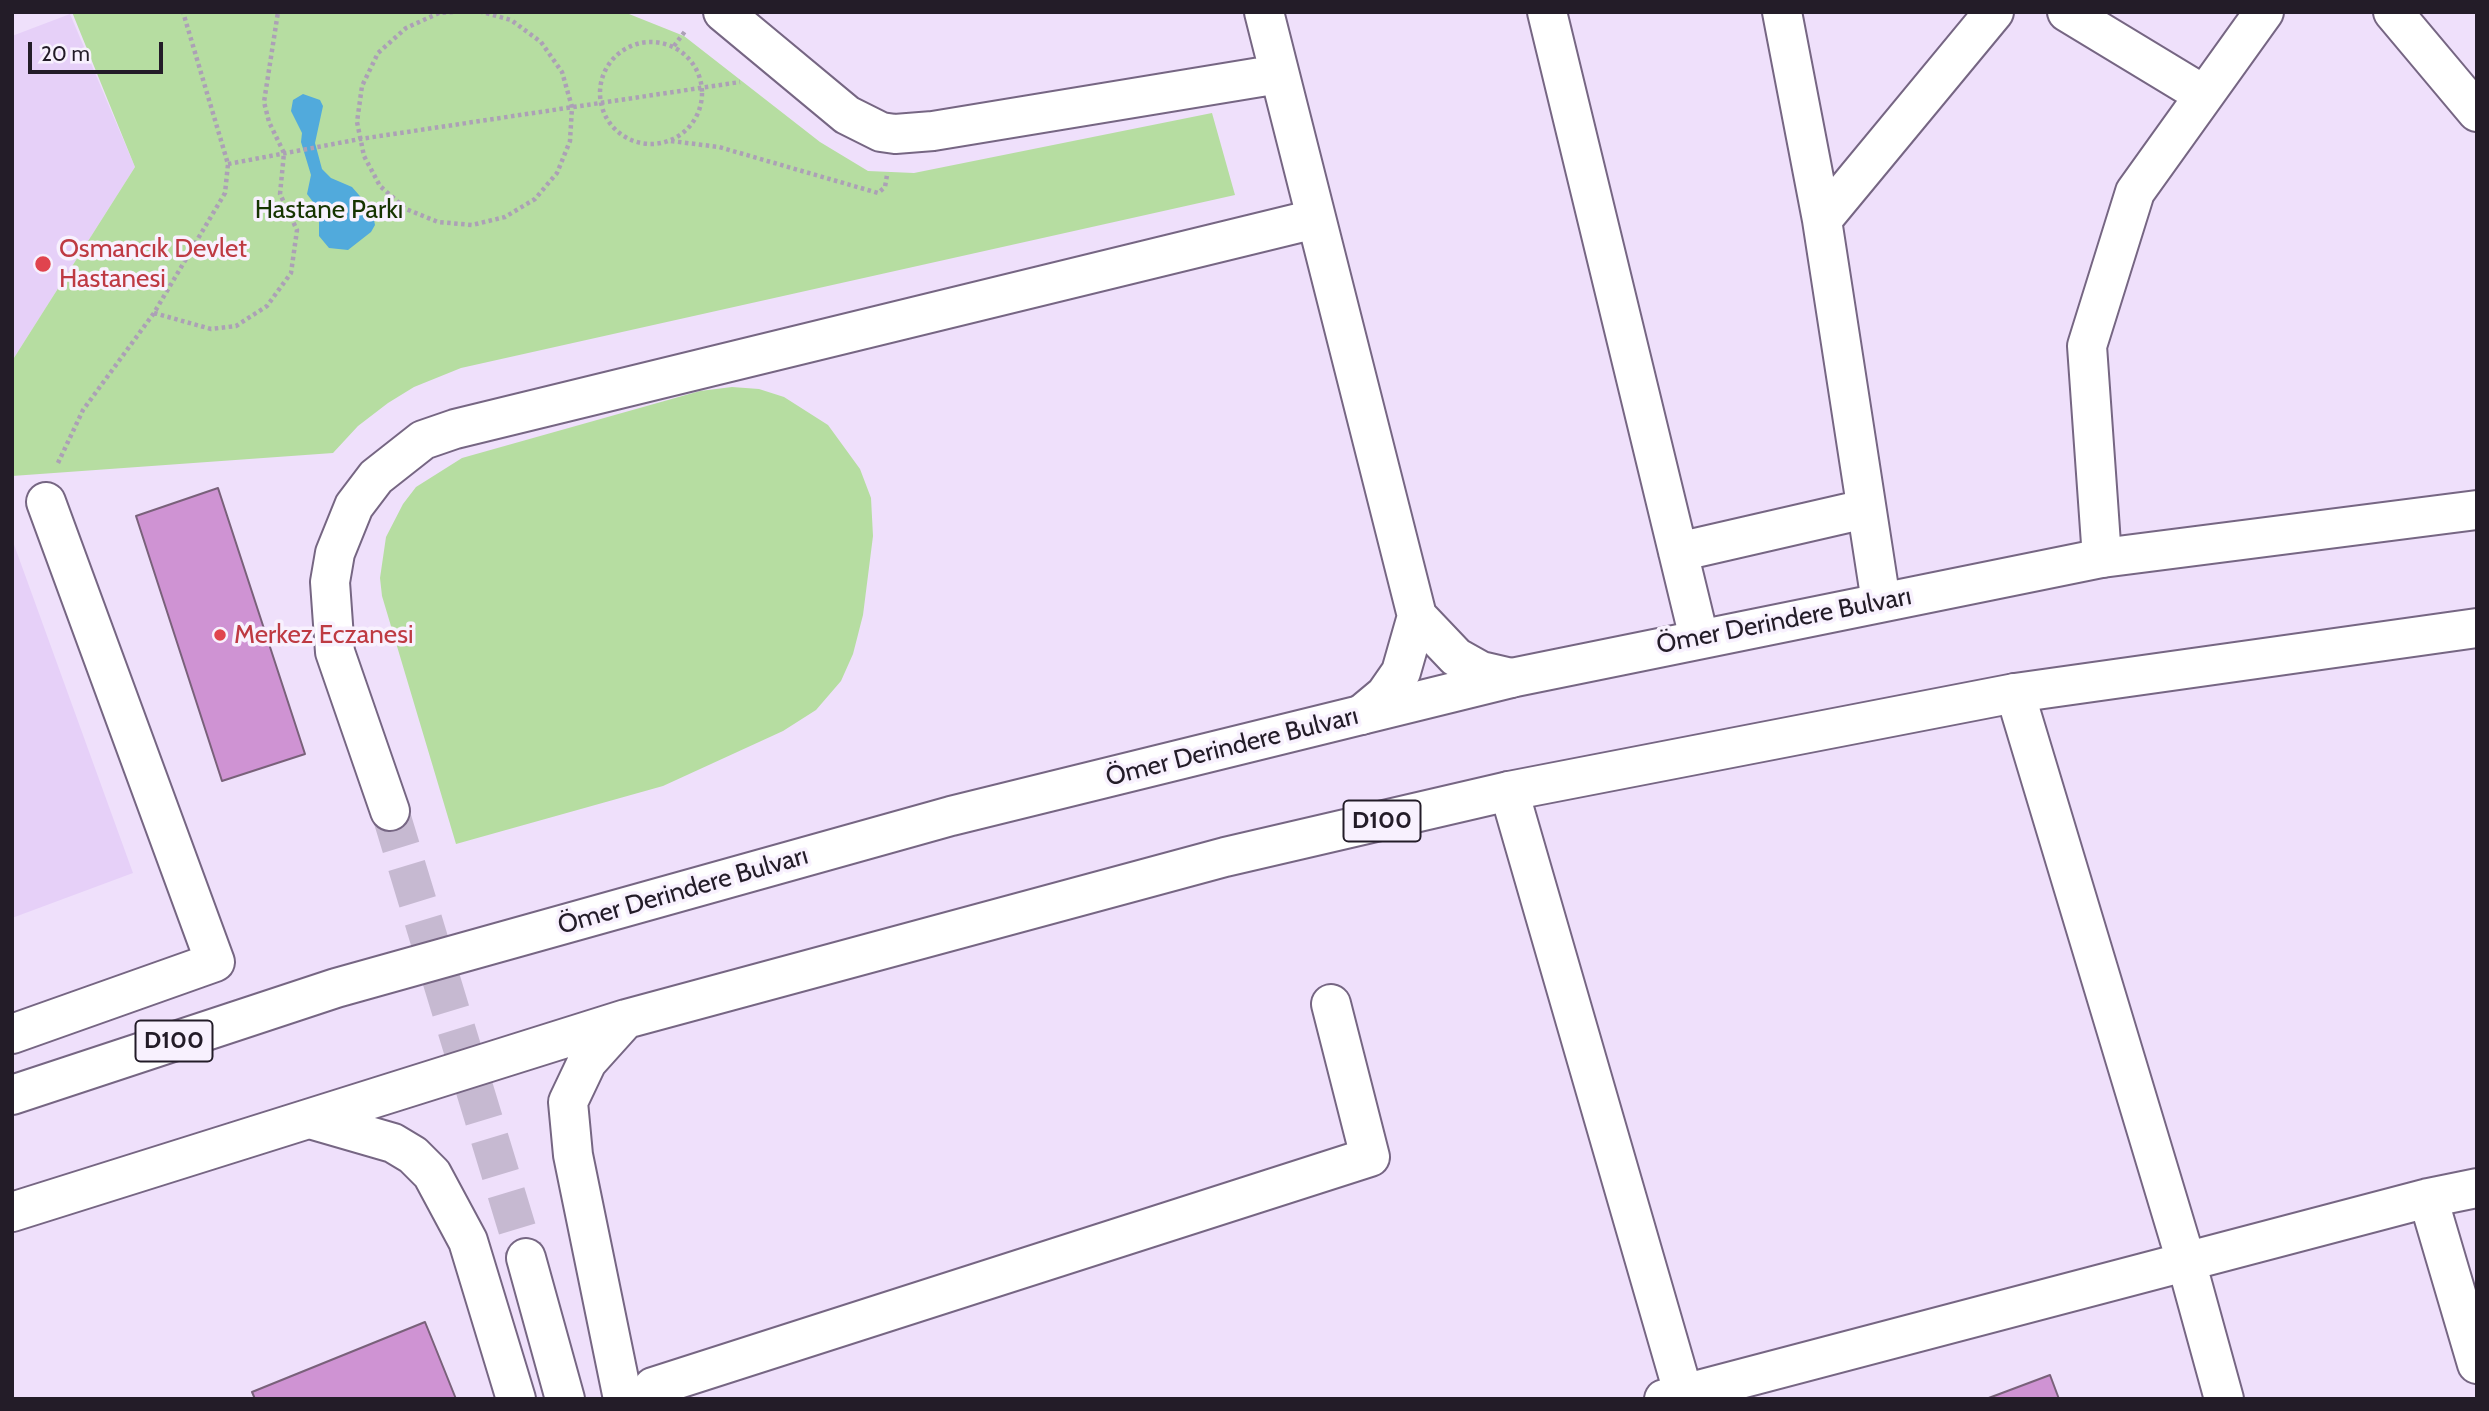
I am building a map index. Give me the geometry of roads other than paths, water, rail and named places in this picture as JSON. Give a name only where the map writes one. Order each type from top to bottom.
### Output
[{"type":"main road","points":[[723,12],[847,115],[881,132],[895,134],[933,131],[1279,74]]},
{"type":"main road","points":[[1264,12],[1417,617],[1456,657],[1481,671],[1511,678]]},
{"type":"main road","points":[[1547,12],[1699,638]]},
{"type":"main road","points":[[1782,12],[1822,220],[1881,602]]},
{"type":"main road","points":[[1822,220],[1994,12]]},
{"type":"main road","points":[[2067,12],[2204,95]]},
{"type":"main road","points":[[2102,558],[2087,346],[2135,192],[2264,12]]},
{"type":"main road","points":[[2393,12],[2477,112]]},
{"type":"main road","points":[[390,811],[335,652],[330,582],[335,552],[354,506],[385,468],[423,440],[455,429],[1315,219]]},
{"type":"main road","points":[[12,1034],[215,962],[46,502]]},
{"type":"main road","points":[[1678,552],[1865,509]]},
{"type":"main road","name":"Ömer Derindere Bulvarı","points":[[12,1095],[349,985],[951,816],[1511,678],[2102,558],[2477,510]]},
{"type":"main road","points":[[1361,715],[1385,695],[1401,672],[1417,617]]},
{"type":"main road","name":"D100","points":[[12,1212],[626,1019],[1225,857],[1509,791],[2015,693],[2477,628]]},
{"type":"main road","points":[[2015,693],[2186,1261],[2224,1399]]},
{"type":"main road","points":[[1509,791],[1678,1397],[2186,1261],[2428,1198],[2477,1188]]},
{"type":"main road","points":[[657,1399],[653,1387],[1370,1157],[1331,1004]]},
{"type":"main road","points":[[623,1399],[573,1154],[568,1102],[587,1062],[626,1019]]},
{"type":"main road","points":[[310,1119],[393,1143],[413,1155],[432,1174],[448,1200],[472,1251],[516,1399]]},
{"type":"main road","points":[[2428,1198],[2477,1364]]},
{"type":"main road","points":[[526,1258],[565,1399]]},
{"type":"water","points":[[303,94],[320,100],[323,106],[315,143],[322,169],[331,178],[352,187],[372,210],[375,225],[371,232],[348,250],[329,248],[319,236],[319,210],[307,194],[311,175],[301,142],[302,133],[291,111],[293,100]]},
{"type":"tunnel","points":[[390,811],[526,1258]]},
{"type":"place","name":"Osmancık Devlet Hastanesi","points":[[43,264]]},
{"type":"place","name":"Merkez Eczanesi","points":[[220,635]]},
{"type":"park label","name":"Hastane Parkı","points":[[329,210]]}]
